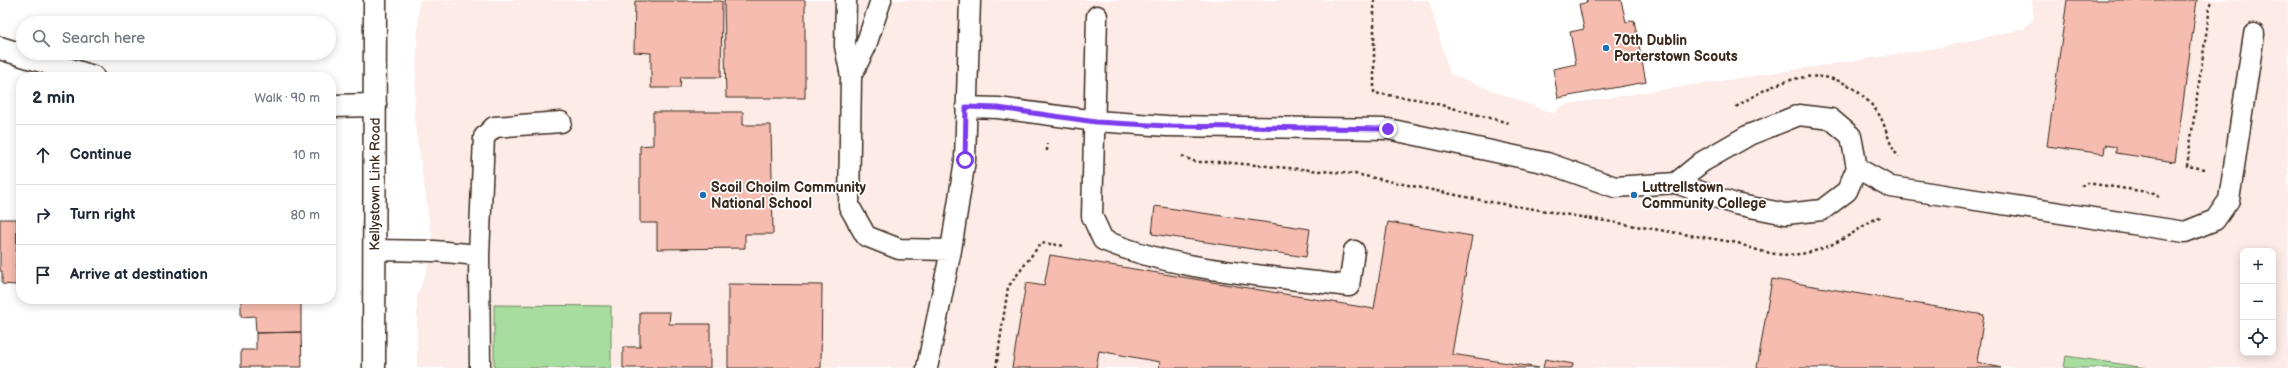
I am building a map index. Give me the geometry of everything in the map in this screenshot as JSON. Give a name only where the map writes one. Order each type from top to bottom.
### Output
[{"type":"street","name":"Kellystown Link Road","points":[[374,368],[375,0]]},
{"type":"street","points":[[0,48],[16,53]]},
{"type":"street","points":[[39,60],[78,72]]},
{"type":"street","points":[[336,106],[375,105]]},
{"type":"lane","points":[[846,0],[845,46],[851,76],[849,206],[866,236],[899,249],[951,250]]},
{"type":"lane","points":[[851,76],[865,48],[881,0]]},
{"type":"lane","points":[[927,368],[951,250],[965,160],[970,0]]},
{"type":"lane","points":[[1097,16],[1096,122],[1092,216],[1103,240],[1133,253],[1170,262],[1349,286],[1354,251]]},
{"type":"lane","points":[[1857,168],[1891,187],[2185,232],[2215,220],[2229,200],[2254,34]]},
{"type":"lane","points":[[966,107],[998,108],[1096,122],[1167,126],[1388,129],[1547,163],[1614,187],[1676,183],[1734,204],[1786,214],[1822,210],[1847,191],[1857,168],[1851,136],[1831,119],[1799,115],[1749,135],[1702,162],[1676,183]]},
{"type":"lane","points":[[480,368],[479,255],[484,137],[494,126],[561,122]]},
{"type":"lane","points":[[375,250],[434,251],[479,255]]},
{"type":"path","points":[[1374,0],[1374,93],[1422,100],[1511,124]]},
{"type":"path","points":[[2207,169],[2187,166],[2211,0]]},
{"type":"path","points":[[1734,109],[1755,94],[1780,82],[1801,77],[1821,76],[1843,82],[1863,96],[1878,113],[1887,128],[1895,152],[1900,158]]},
{"type":"path","points":[[1177,155],[1196,162],[1222,162],[1355,174],[1485,201],[1738,244],[1757,251],[1779,256],[1803,254],[1824,248],[1847,237],[1871,220]]},
{"type":"path","points":[[2074,190],[2087,183],[2154,193],[2163,202]]},
{"type":"path","points":[[996,368],[1008,287],[1041,243],[1066,246]]},
{"type":"shaded area","name":"Luttrellstown Community College","points":[[419,0],[1429,0],[1450,74],[1554,114],[1562,105],[1937,48],[2023,29],[2034,18],[2032,0],[2288,0],[2288,368],[417,368],[417,296],[434,251],[414,119]]},
{"type":"green space","points":[[494,305],[611,306],[611,368],[494,368]]},
{"type":"green space","points":[[2066,356],[2146,368],[2064,368]]},
{"type":"building","points":[[724,0],[805,0],[805,98],[726,98]]},
{"type":"building","name":"70th Dublin Porterstown Scouts","points":[[1586,0],[1621,0],[1626,22],[1634,20],[1646,82],[1558,98],[1553,69],[1576,64],[1570,32],[1584,29],[1579,4],[1587,3]]},
{"type":"building","points":[[2067,0],[2197,0],[2175,162],[2116,153],[2116,147],[2105,145],[2104,154],[2047,146]]},
{"type":"building","points":[[635,1],[722,1],[721,77],[681,77],[680,88],[651,88],[651,53],[634,52]]},
{"type":"building","points":[[653,112],[743,112],[743,125],[771,125],[773,234],[745,234],[745,248],[657,249],[657,223],[640,223],[640,146],[653,145]]},
{"type":"building","points":[[1155,206],[1310,229],[1306,257],[1152,234]]},
{"type":"building","points":[[0,219],[16,219],[16,285],[2,284],[2,271],[0,271]]},
{"type":"building","points":[[1388,222],[1472,236],[1452,354],[1539,368],[1159,368],[1160,362],[1099,351],[1096,368],[1012,368],[1026,283],[1044,286],[1050,255],[1374,309]]},
{"type":"building","points":[[1772,279],[1984,315],[1977,362],[2001,368],[1757,368]]},
{"type":"building","points":[[728,284],[822,285],[821,368],[728,368]]},
{"type":"building","points":[[241,304],[301,304],[301,332],[256,333],[255,316],[241,317]]},
{"type":"building","points":[[640,312],[670,312],[669,324],[710,324],[710,368],[623,368],[623,347],[640,347]]},
{"type":"building","points":[[301,332],[302,367],[241,367],[241,350],[256,350],[256,333]]},
{"type":"building","points":[[1545,359],[1573,364],[1572,368],[1543,368]]},
{"type":"place","name":"70th Dublin Porterstown Scouts","points":[[1606,48]]},
{"type":"place","name":"Scoil Choilm Community National School","points":[[703,195]]},
{"type":"place","name":"Luttrellstown Community College","points":[[1634,195]]},
{"type":"route","points":[[965,160],[966,107],[998,108],[1096,122],[1167,126],[1261,126],[1388,129]]}]
